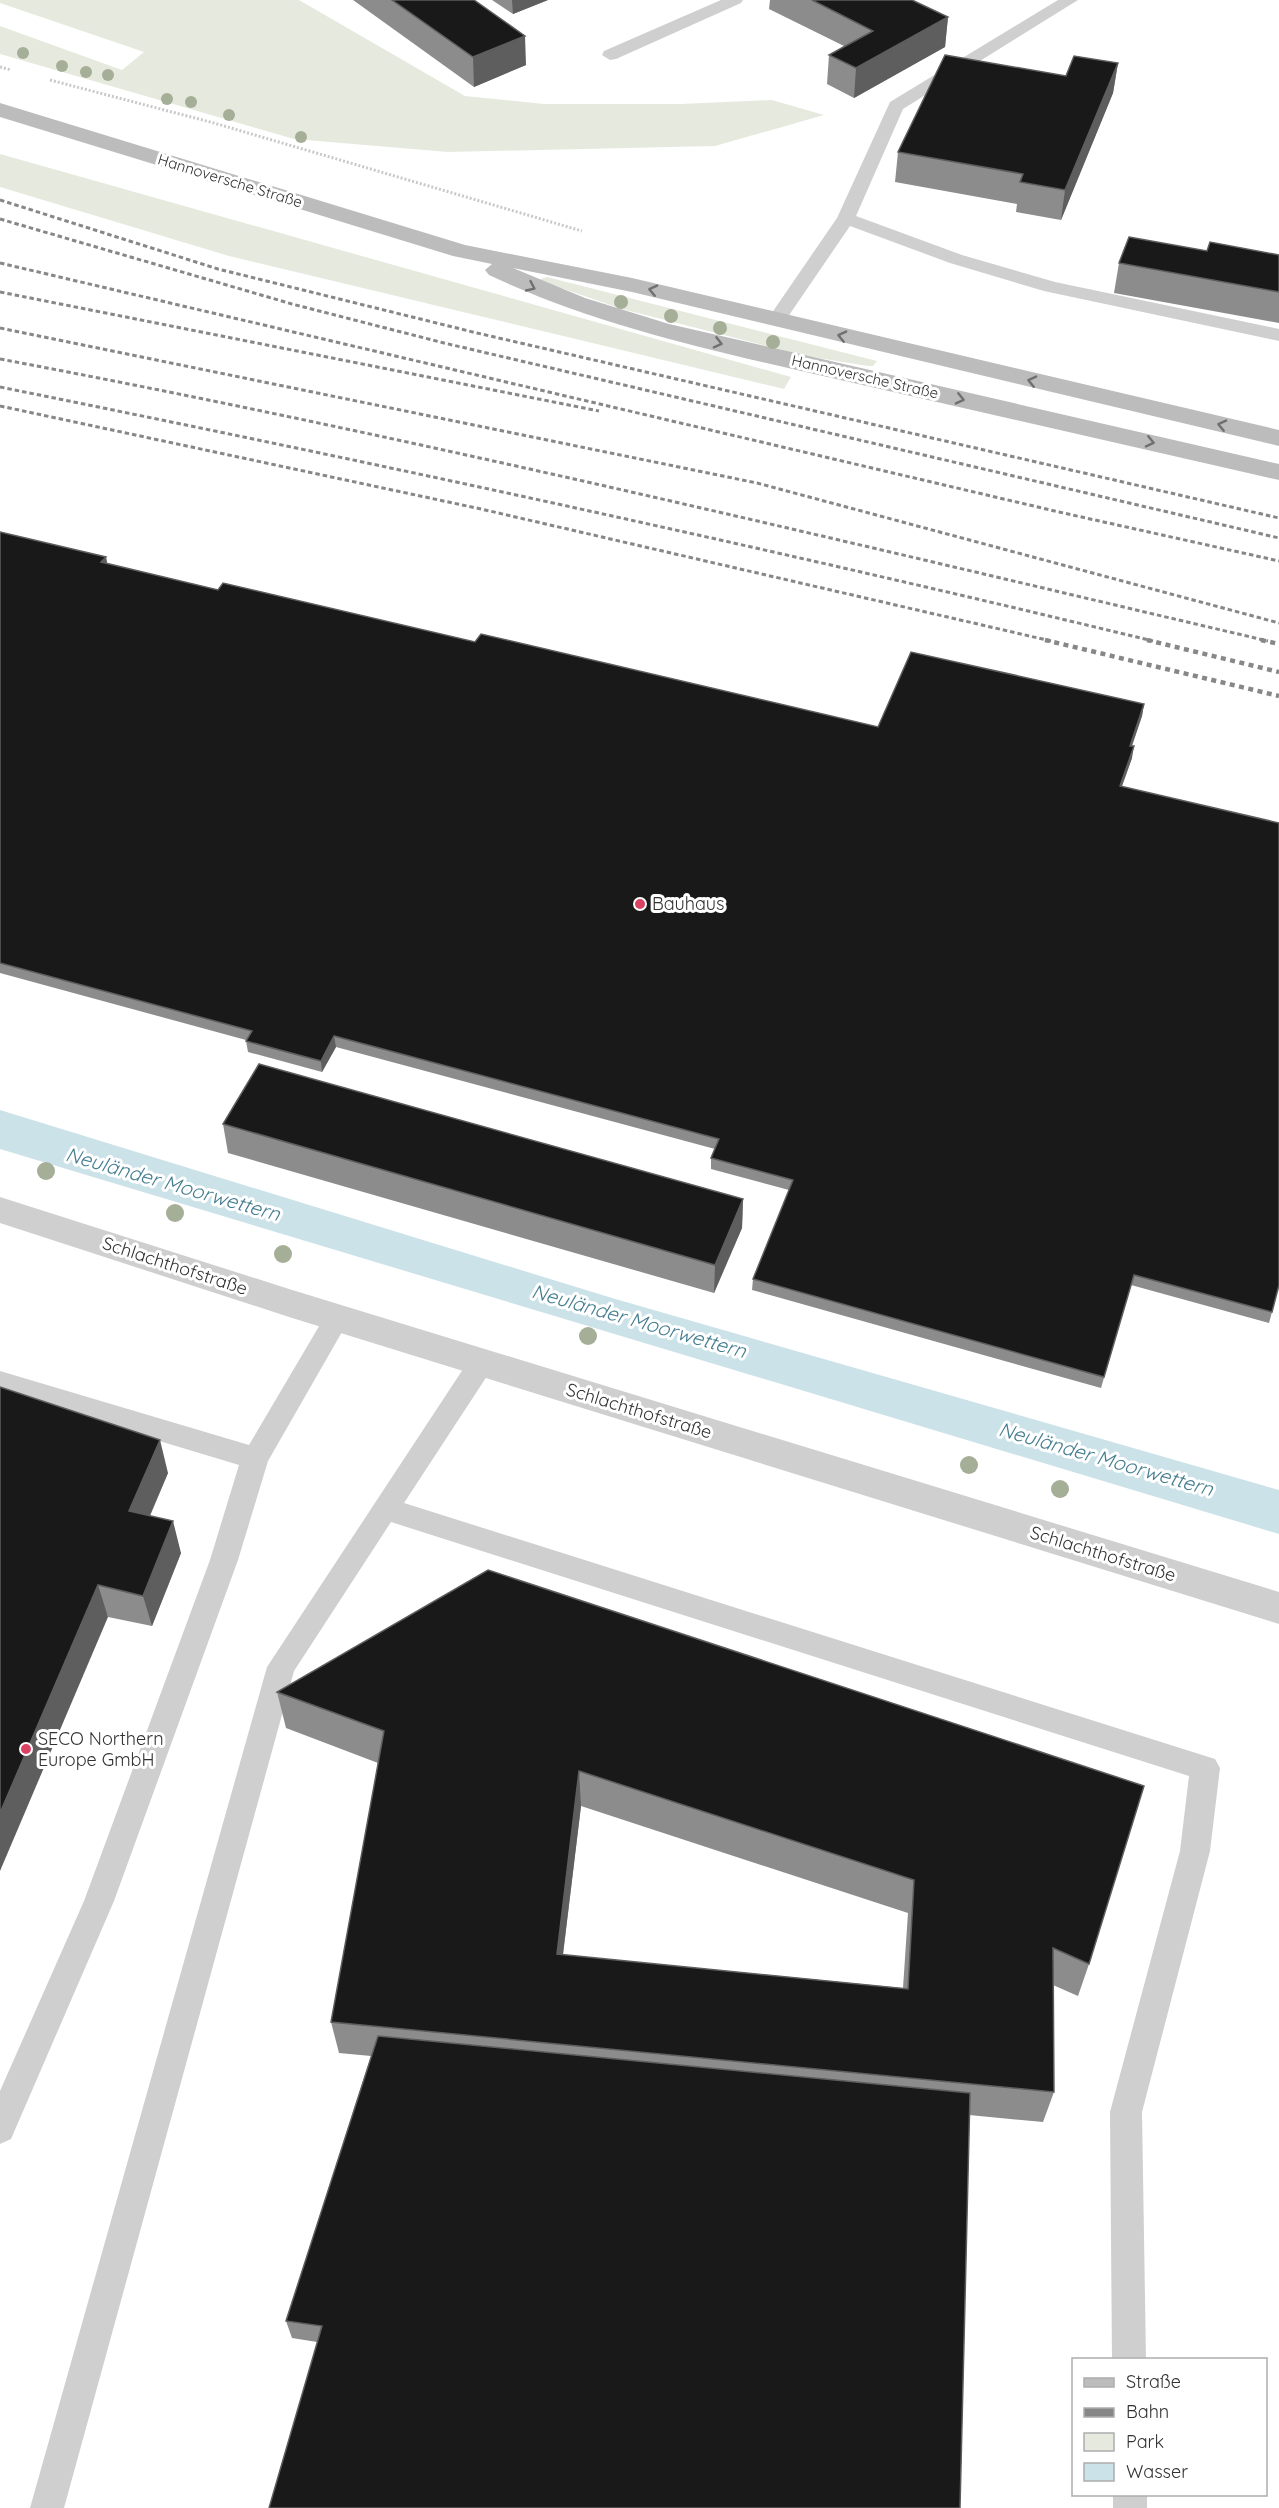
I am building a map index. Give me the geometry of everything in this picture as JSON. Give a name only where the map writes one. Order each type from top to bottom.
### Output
[{"type":"main road","name":"Hannoversche Straße","points":[[0,110],[460,251],[632,285],[1279,438]]},
{"type":"main road","name":"Hannoversche Straße","points":[[460,251],[536,290],[632,320],[748,350],[1279,472]]},
{"type":"street","name":"Schlachthofstraße","points":[[0,1210],[337,1317],[1279,1608]]},
{"type":"lane","points":[[610,55],[735,0]]},
{"type":"lane","points":[[776,320],[846,218],[896,106],[1017,30],[1070,0]]},
{"type":"lane","points":[[846,218],[956,259],[1052,287],[1279,335]]},
{"type":"lane","points":[[0,2128],[99,1901],[224,1560],[255,1458],[337,1317]]},
{"type":"lane","points":[[47,2508],[281,1667],[482,1362]]},
{"type":"lane","points":[[0,1382],[255,1458]]},
{"type":"lane","points":[[386,1509],[1205,1768],[1195,1851],[1126,2112],[1128,2358]]},
{"type":"path","points":[[0,67],[11,70]]},
{"type":"path","points":[[45,79],[214,123],[589,233]]},
{"type":"green space","points":[[0,0],[299,0],[465,96],[544,104],[681,104],[772,100],[824,115],[715,146],[448,152],[294,139],[0,54],[0,26],[122,70],[144,52],[0,3]]},
{"type":"green space","points":[[0,154],[791,377],[784,389],[229,256],[0,187]]},
{"type":"green space","points":[[547,277],[877,361],[873,366],[868,366],[806,356],[622,309],[540,279]]},
{"type":"water","name":"Neuländer Moorwettern","points":[[0,1110],[612,1298],[1279,1490],[1279,1534],[0,1149]]},
{"type":"building","points":[[392,0],[474,0],[525,36],[473,57]]},
{"type":"building","points":[[812,0],[912,0],[948,17],[856,68],[829,55],[873,31]]},
{"type":"building","points":[[945,55],[1066,76],[1074,56],[1118,63],[1065,190],[1020,182],[1023,174],[898,152]]},
{"type":"building","points":[[1129,237],[1207,251],[1210,242],[1279,255],[1279,292],[1119,263]]},
{"type":"building","name":"Bauhaus","points":[[0,532],[106,557],[101,562],[218,590],[223,583],[475,642],[481,634],[878,727],[911,652],[1144,704],[1130,746],[1134,746],[1120,786],[1279,823],[1279,1285],[1272,1312],[1134,1275],[1104,1377],[753,1279],[793,1180],[711,1158],[719,1139],[334,1036],[321,1061],[246,1041],[252,1031],[0,963]]},
{"type":"building","points":[[259,1064],[743,1199],[715,1265],[223,1124]]},
{"type":"building","name":"SECO Northern Europe GmbH","points":[[0,1387],[160,1440],[129,1511],[173,1521],[143,1596],[98,1585],[0,1813]]},
{"type":"building","points":[[488,1570],[1144,1786],[1089,1964],[1053,1948],[1054,2092],[331,2022],[384,1731],[277,1692]],"holes":[[[579,1771],[914,1880],[908,1989],[557,1954]]]},
{"type":"building","points":[[378,2036],[970,2093],[960,2508],[269,2508],[322,2326],[286,2321]]},
{"type":"railway","points":[[0,200],[218,269],[477,333],[1279,518]]},
{"type":"railway","points":[[0,219],[292,304],[444,343],[1279,538]]},
{"type":"railway","points":[[0,263],[1059,512],[1279,561]]},
{"type":"railway","points":[[0,292],[599,411]]},
{"type":"railway","points":[[0,328],[757,483],[1279,623]]},
{"type":"railway","points":[[0,359],[477,457],[1268,641]]},
{"type":"railway","points":[[0,387],[578,508],[1153,641]]},
{"type":"railway","points":[[0,406],[481,509],[1051,641]]},
{"type":"railway","points":[[1045,640],[1279,696]]},
{"type":"railway","points":[[1147,640],[1279,672]]},
{"type":"railway","points":[[1261,640],[1279,644]]},
{"type":"place","name":"Bauhaus","points":[[640,904]]},
{"type":"place","name":"SECO Northern Europe GmbH","points":[[26,1749]]}]
